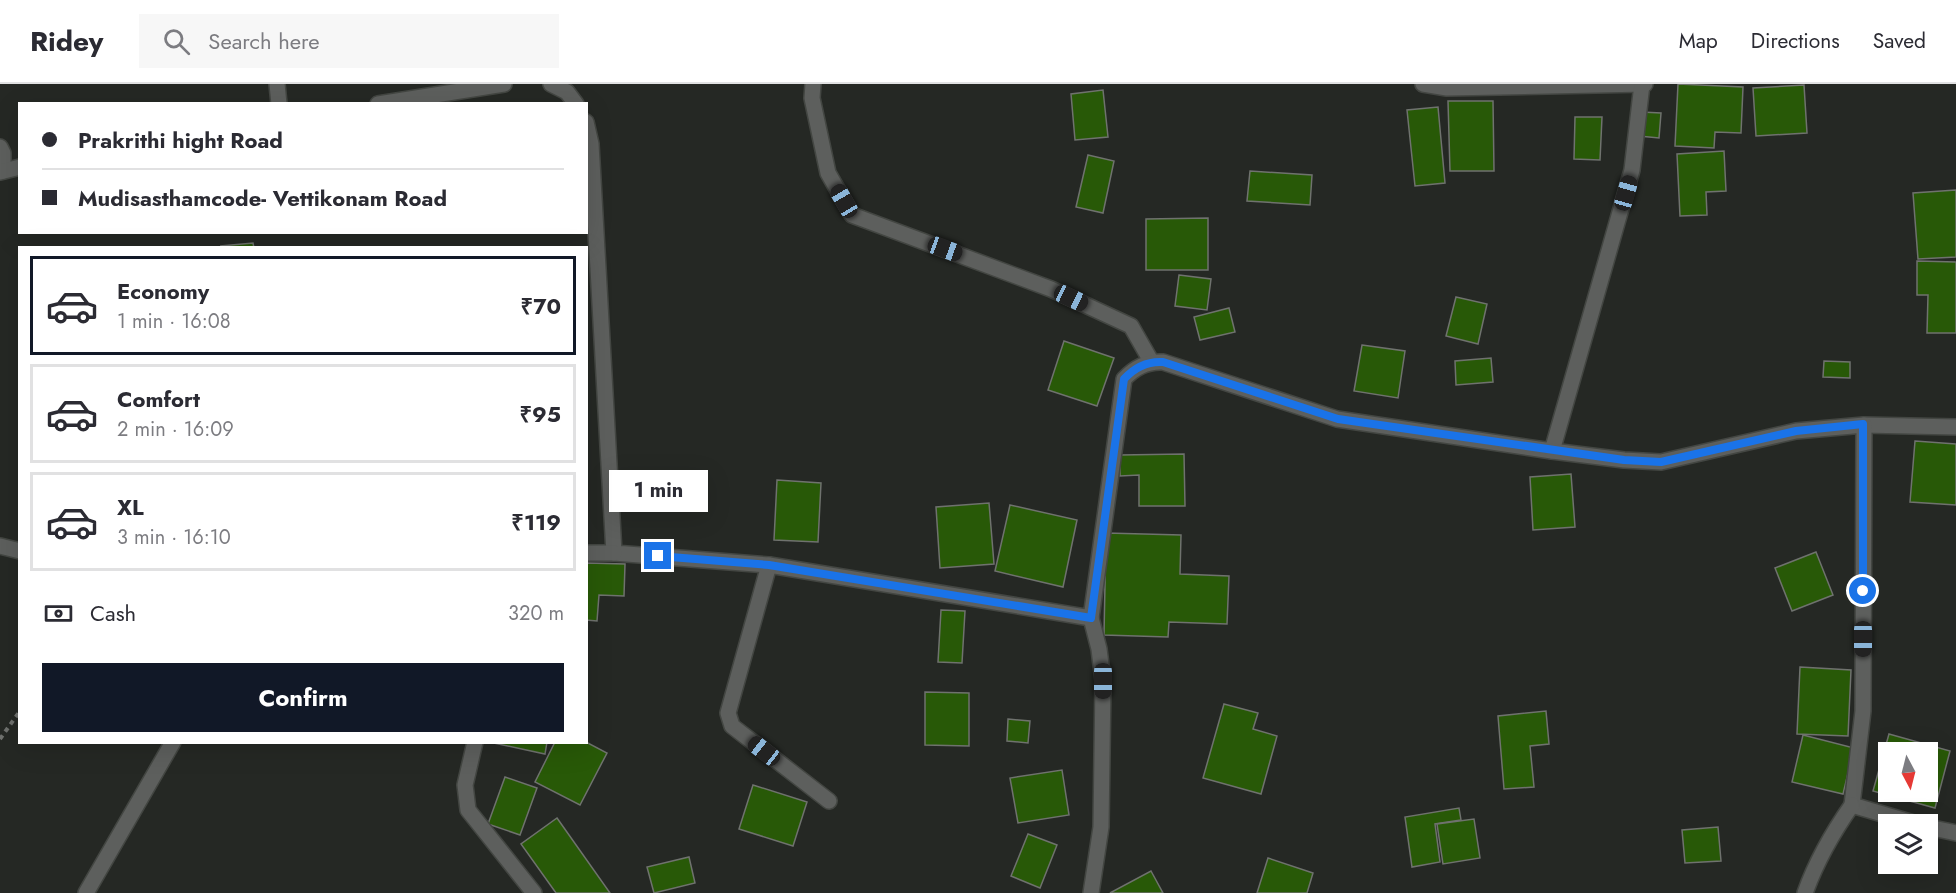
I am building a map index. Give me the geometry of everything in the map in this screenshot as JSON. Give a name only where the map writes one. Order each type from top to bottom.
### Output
[{"type":"street","points":[[278,84],[279,102]]},
{"type":"street","points":[[386,102],[440,89],[504,84]]},
{"type":"street","points":[[551,84],[567,92],[574,102]]},
{"type":"street","points":[[813,84],[812,98],[828,173],[852,215],[1051,289],[1131,326],[1151,362]]},
{"type":"street","points":[[1423,84],[1447,88],[1643,84],[1632,170],[1552,451]]},
{"type":"street","points":[[588,136],[614,553]]},
{"type":"street","points":[[0,147],[3,153],[1,171],[18,167]]},
{"type":"street","points":[[1091,893],[1101,827],[1103,745],[1103,681],[1100,649],[1091,618],[1124,379],[1131,370],[1151,362],[1163,362],[1338,419],[1624,460],[1661,462],[1796,431],[1863,424],[1956,427]]},
{"type":"street","points":[[1805,893],[1839,823],[1852,805],[1863,711],[1863,424]]},
{"type":"street","points":[[0,546],[18,550]]},
{"type":"street","points":[[588,553],[769,565],[1091,618]]},
{"type":"street","points":[[769,565],[728,713],[732,726],[829,801]]},
{"type":"street","points":[[86,893],[173,744]]},
{"type":"street","points":[[475,744],[465,785],[468,810],[534,893]]},
{"type":"street","points":[[1852,805],[1883,814]]},
{"type":"street","points":[[1938,829],[1956,833]]},
{"type":"path","points":[[0,739],[18,714]]},
{"type":"building","points":[[1678,84],[1743,87],[1741,133],[1715,132],[1714,148],[1675,146]]},
{"type":"building","points":[[1804,85],[1807,133],[1756,136],[1753,88]]},
{"type":"building","points":[[1103,90],[1108,137],[1075,140],[1071,94]]},
{"type":"building","points":[[1448,101],[1493,101],[1494,171],[1450,171]]},
{"type":"building","points":[[1438,107],[1445,183],[1415,186],[1407,110]]},
{"type":"building","points":[[1641,112],[1661,113],[1659,138],[1639,136]]},
{"type":"building","points":[[1575,117],[1602,117],[1600,160],[1574,159]]},
{"type":"building","points":[[1724,151],[1726,191],[1706,192],[1707,215],[1680,216],[1677,154]]},
{"type":"building","points":[[1088,155],[1114,161],[1103,213],[1076,207]]},
{"type":"building","points":[[1250,171],[1312,175],[1310,205],[1247,201]]},
{"type":"building","points":[[1956,190],[1956,257],[1918,259],[1913,193]]},
{"type":"building","points":[[1208,218],[1208,270],[1146,270],[1146,219]]},
{"type":"building","points":[[253,243],[254,246],[221,246]]},
{"type":"building","points":[[1917,261],[1956,262],[1956,333],[1927,333],[1928,295],[1917,295]]},
{"type":"building","points":[[1179,275],[1211,279],[1207,310],[1175,306]]},
{"type":"building","points":[[1456,297],[1487,304],[1478,344],[1446,336]]},
{"type":"building","points":[[1229,308],[1235,332],[1200,340],[1194,317]]},
{"type":"building","points":[[1064,341],[1114,358],[1097,406],[1048,390]]},
{"type":"building","points":[[1362,345],[1405,351],[1398,398],[1354,391]]},
{"type":"building","points":[[1491,358],[1493,382],[1456,385],[1455,361]]},
{"type":"building","points":[[1824,361],[1850,362],[1850,378],[1823,377]]},
{"type":"building","points":[[1915,441],[1956,444],[1956,505],[1910,502]]},
{"type":"building","points":[[1184,454],[1185,506],[1139,506],[1139,475],[1120,476],[1120,455]]},
{"type":"building","points":[[1571,474],[1575,527],[1533,530],[1530,477]]},
{"type":"building","points":[[777,480],[821,483],[818,542],[774,540]]},
{"type":"building","points":[[989,503],[994,564],[940,568],[936,507]]},
{"type":"building","points":[[1010,505],[1077,520],[1063,587],[995,571]]},
{"type":"building","points":[[1106,533],[1181,535],[1180,574],[1229,576],[1227,624],[1169,622],[1168,637],[1104,635]]},
{"type":"building","points":[[1816,552],[1833,595],[1792,611],[1775,568]]},
{"type":"building","points":[[588,563],[625,564],[624,596],[599,595],[597,621],[588,620]]},
{"type":"building","points":[[941,610],[965,611],[962,663],[938,662]]},
{"type":"building","points":[[1800,667],[1851,670],[1848,736],[1797,734]]},
{"type":"building","points":[[925,692],[969,693],[969,746],[925,745]]},
{"type":"building","points":[[1224,704],[1258,713],[1253,729],[1277,736],[1261,794],[1203,778]]},
{"type":"building","points":[[1546,711],[1549,744],[1530,746],[1534,787],[1504,789],[1498,716]]},
{"type":"building","points":[[1008,719],[1030,721],[1028,743],[1007,741]]},
{"type":"building","points":[[1889,734],[1918,742],[1887,742]]},
{"type":"building","points":[[1803,735],[1854,748],[1843,794],[1792,782]]},
{"type":"building","points":[[588,743],[607,753],[580,805],[535,782],[554,744]]},
{"type":"building","points":[[498,744],[547,744],[545,754]]},
{"type":"building","points":[[1938,748],[1950,751],[1938,797]]},
{"type":"building","points":[[1062,770],[1069,815],[1018,823],[1010,778]]},
{"type":"building","points":[[1878,773],[1878,792],[1873,791]]},
{"type":"building","points":[[505,777],[537,788],[520,835],[488,824]]},
{"type":"building","points":[[753,785],[807,802],[793,846],[739,829]]},
{"type":"building","points":[[1913,802],[1937,802],[1935,808]]},
{"type":"building","points":[[1459,808],[1461,820],[1435,824],[1440,862],[1412,867],[1405,817]]},
{"type":"building","points":[[557,818],[610,893],[556,893],[521,844]]},
{"type":"building","points":[[1474,819],[1480,858],[1443,864],[1437,824]]},
{"type":"building","points":[[1718,827],[1721,861],[1685,863],[1682,830]]},
{"type":"building","points":[[1028,834],[1057,845],[1040,888],[1011,876]]},
{"type":"building","points":[[689,857],[695,883],[654,893],[647,867]]},
{"type":"building","points":[[1268,858],[1313,873],[1307,893],[1257,893]]},
{"type":"building","points":[[1151,871],[1163,893],[1110,893]]},
{"type":"route","points":[[658,556],[769,565],[1091,618],[1124,379],[1131,370],[1151,362],[1163,362],[1338,419],[1624,460],[1661,462],[1796,431],[1863,424],[1863,591]]}]
